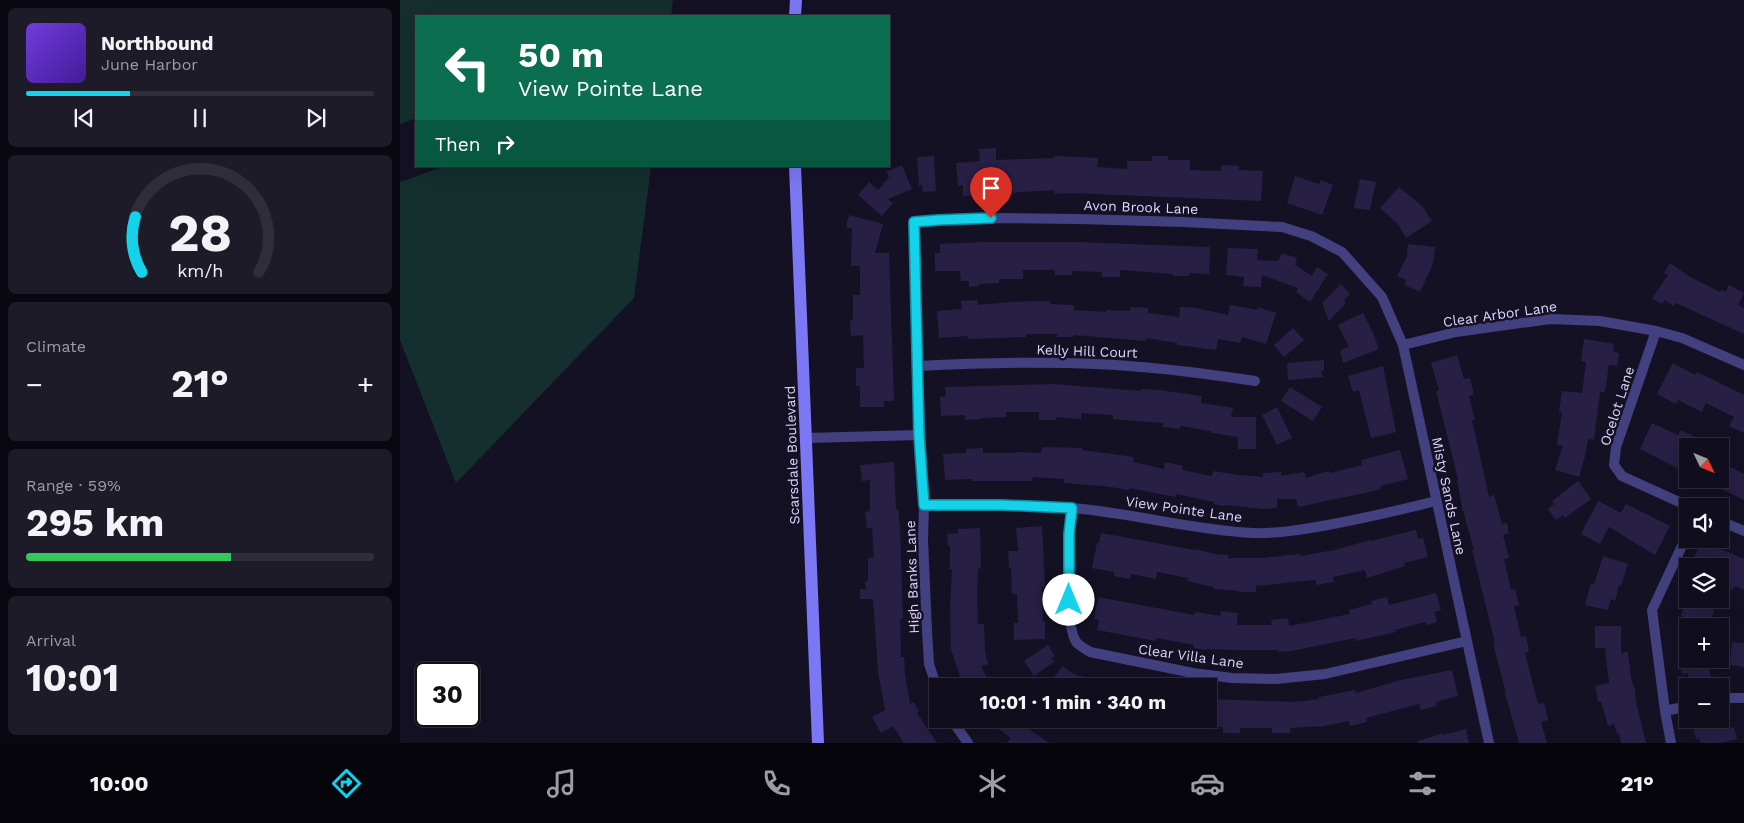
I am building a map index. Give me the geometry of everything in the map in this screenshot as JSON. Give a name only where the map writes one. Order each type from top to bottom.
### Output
[{"type":"main road","points":[[795,15],[796,0]]},
{"type":"main road","name":"Scarsdale Boulevard","points":[[795,167],[818,743]]},
{"type":"street","name":"Avon Brook Lane","points":[[914,222],[982,218],[1079,219],[1282,227],[1310,236],[1342,252],[1357,267]]},
{"type":"street","name":"High Banks Lane","points":[[914,222],[919,435],[924,505],[923,540],[927,640],[929,664],[934,678]]},
{"type":"street","name":"Misty Sands Lane","points":[[1357,267],[1382,298],[1403,345],[1489,743]]},
{"type":"street","name":"Clear Arbor Lane","points":[[1403,345],[1456,332],[1550,319],[1600,321],[1656,331],[1682,338],[1744,365]]},
{"type":"street","name":"Ocelot Lane","points":[[1656,331],[1616,447],[1614,465],[1622,476],[1679,502]]},
{"type":"street","name":"Kelly Hill Court","points":[[917,366],[1008,363],[1096,364],[1170,370],[1255,381]]},
{"type":"street","points":[[806,438],[919,435]]},
{"type":"street","name":"View Pointe Lane","points":[[924,505],[1002,505],[1072,508],[1254,533],[1308,528],[1370,517],[1436,501]]},
{"type":"street","name":"Clear Villa Lane","points":[[1072,508],[1069,534],[1071,626],[1076,642],[1090,652],[1193,674],[1232,678],[1276,679],[1325,674],[1467,641]]},
{"type":"street","points":[[1729,525],[1744,531]]},
{"type":"street","points":[[1671,743],[1664,711],[1652,610],[1681,548]]},
{"type":"street","points":[[1729,698],[1744,698]]},
{"type":"street","points":[[1664,711],[1679,708]]},
{"type":"street","points":[[957,728],[968,743]]},
{"type":"green space","points":[[400,0],[673,0],[671,15],[415,15],[415,118],[400,124]]},
{"type":"green space","points":[[442,167],[651,167],[634,298],[456,483],[400,340],[400,182]]},
{"type":"building","points":[[996,148],[996,160],[1055,158],[1055,156],[1098,158],[1097,167],[1127,169],[1127,161],[1152,161],[1152,156],[1168,156],[1168,160],[1190,160],[1190,170],[1221,171],[1221,165],[1239,166],[1239,170],[1263,171],[1261,201],[1071,193],[1055,194],[1055,190],[963,196],[963,185],[958,186],[956,163],[980,161],[979,149]]},
{"type":"building","points":[[934,156],[936,191],[923,192],[922,185],[919,186],[917,157]]},
{"type":"building","points":[[902,165],[912,189],[888,199],[893,203],[882,216],[858,195],[869,182],[878,190],[889,177],[886,172]]},
{"type":"building","points":[[1295,176],[1319,184],[1321,180],[1333,185],[1322,215],[1287,203]]},
{"type":"building","points":[[1360,179],[1376,182],[1370,210],[1354,208]]},
{"type":"building","points":[[1399,187],[1422,206],[1432,221],[1406,238],[1398,224],[1380,208]]},
{"type":"building","points":[[849,215],[883,224],[875,253],[889,253],[894,401],[884,401],[884,407],[860,407],[860,386],[856,386],[856,368],[864,368],[863,335],[851,336],[850,320],[853,319],[853,295],[860,295],[860,266],[851,266],[852,229],[846,227]]},
{"type":"building","points":[[1076,242],[1210,247],[1209,274],[1189,273],[1189,276],[1173,276],[1173,274],[1120,270],[1120,277],[1102,277],[1102,272],[1072,271],[1072,275],[1055,275],[1055,270],[1023,270],[1023,279],[999,279],[999,283],[978,284],[979,286],[969,287],[969,281],[961,281],[960,271],[935,271],[935,253],[940,253],[940,244]]},
{"type":"building","points":[[1408,244],[1435,247],[1433,264],[1420,292],[1404,285],[1406,280],[1397,276],[1407,256]]},
{"type":"building","points":[[1228,248],[1258,249],[1257,260],[1278,261],[1282,253],[1297,258],[1295,265],[1312,276],[1317,267],[1328,274],[1310,302],[1296,292],[1298,288],[1262,275],[1261,287],[1243,286],[1244,277],[1226,275]]},
{"type":"building","points":[[1670,263],[1690,277],[1720,292],[1721,290],[1726,292],[1729,285],[1744,293],[1738,305],[1744,308],[1744,334],[1676,303],[1673,306],[1665,300],[1662,304],[1652,298],[1668,275],[1664,273]]},
{"type":"building","points":[[1341,284],[1350,294],[1344,300],[1346,303],[1329,321],[1322,303]]},
{"type":"building","points":[[978,300],[978,305],[1050,301],[1050,304],[1074,305],[1074,310],[1106,312],[1106,310],[1130,311],[1131,307],[1148,308],[1148,313],[1179,317],[1180,307],[1196,308],[1228,315],[1230,305],[1258,310],[1258,307],[1276,313],[1266,344],[1242,337],[1240,343],[1218,339],[1216,350],[1177,345],[1177,343],[1146,338],[1146,341],[1074,335],[1073,337],[1057,337],[1057,334],[1026,334],[1026,337],[968,339],[968,336],[939,338],[937,311],[962,309],[961,301]]},
{"type":"building","points":[[1363,313],[1379,349],[1343,363],[1340,350],[1349,347],[1338,325]]},
{"type":"building","points":[[1293,328],[1304,340],[1284,357],[1274,345]]},
{"type":"building","points":[[1584,339],[1614,344],[1613,352],[1619,353],[1617,366],[1609,365],[1605,392],[1600,392],[1594,440],[1588,439],[1579,477],[1555,470],[1563,446],[1557,445],[1562,413],[1559,412],[1562,391],[1582,393],[1586,362],[1581,361]]},
{"type":"building","points":[[1457,355],[1464,379],[1470,378],[1474,395],[1469,396],[1475,420],[1472,420],[1489,497],[1494,495],[1502,524],[1507,523],[1509,533],[1503,535],[1509,558],[1504,559],[1511,590],[1515,589],[1519,605],[1514,606],[1521,637],[1526,636],[1529,652],[1525,653],[1538,704],[1544,703],[1548,720],[1541,722],[1547,743],[1519,743],[1493,643],[1495,643],[1472,550],[1474,550],[1462,507],[1458,479],[1436,391],[1439,390],[1431,363]]},
{"type":"building","points":[[1324,360],[1324,370],[1321,371],[1323,377],[1288,380],[1287,363]]},
{"type":"building","points":[[1673,363],[1695,375],[1697,372],[1744,395],[1744,433],[1729,426],[1734,417],[1706,403],[1702,412],[1678,400],[1676,404],[1657,394]]},
{"type":"building","points":[[1383,366],[1396,432],[1371,438],[1359,390],[1353,392],[1348,376]]},
{"type":"building","points":[[1054,384],[1141,391],[1141,389],[1158,390],[1202,396],[1201,403],[1233,408],[1231,417],[1256,417],[1256,449],[1238,449],[1238,437],[1180,426],[1180,429],[1163,427],[1163,423],[1113,419],[1113,415],[1081,413],[1081,419],[1056,417],[1056,420],[1039,420],[1039,412],[1006,412],[1006,417],[965,420],[965,415],[941,416],[940,397],[946,396],[945,387]]},
{"type":"building","points":[[1290,387],[1322,407],[1313,421],[1281,401]]},
{"type":"building","points":[[1277,407],[1292,438],[1277,445],[1262,415]]},
{"type":"building","points":[[1652,423],[1678,435],[1681,430],[1697,438],[1679,438],[1679,465],[1677,468],[1640,449]]},
{"type":"building","points":[[1042,447],[1082,448],[1082,450],[1134,457],[1133,462],[1164,469],[1165,462],[1183,466],[1182,470],[1212,476],[1213,471],[1263,477],[1263,473],[1281,472],[1281,476],[1304,472],[1306,478],[1329,471],[1330,473],[1362,465],[1361,460],[1400,450],[1408,479],[1380,486],[1381,489],[1298,507],[1296,499],[1277,499],[1277,508],[1264,509],[1224,506],[1177,494],[1176,497],[1129,488],[1129,490],[1064,483],[1064,479],[1033,477],[1032,481],[945,480],[943,454],[966,453],[966,449],[983,448],[983,453],[1041,453]]},
{"type":"building","points":[[894,462],[896,509],[898,509],[900,526],[903,619],[900,619],[901,657],[904,657],[904,669],[910,704],[914,702],[919,712],[917,713],[937,743],[904,743],[893,726],[881,733],[872,717],[885,710],[878,672],[873,599],[860,599],[860,589],[866,589],[865,581],[868,581],[868,558],[874,557],[872,528],[867,528],[865,512],[870,511],[870,480],[862,481],[860,465]]},
{"type":"building","points":[[1729,466],[1744,474],[1744,500],[1719,488],[1729,488]]},
{"type":"building","points":[[1578,481],[1591,499],[1565,518],[1563,515],[1556,520],[1548,509],[1554,504],[1552,501]]},
{"type":"building","points":[[1598,501],[1621,513],[1626,504],[1670,526],[1655,555],[1609,527],[1600,544],[1581,534]]},
{"type":"building","points":[[1042,526],[1045,587],[1042,587],[1045,639],[1014,640],[1014,623],[1018,623],[1017,594],[1012,594],[1008,551],[1018,551],[1016,528]]},
{"type":"building","points":[[980,528],[981,568],[978,569],[978,624],[984,624],[985,651],[988,664],[981,666],[987,678],[960,678],[951,649],[950,606],[952,569],[950,569],[950,546],[948,546],[947,534],[958,533],[958,529]]},
{"type":"building","points":[[1416,530],[1418,539],[1423,538],[1428,557],[1404,563],[1405,566],[1367,578],[1365,570],[1333,577],[1334,582],[1316,585],[1316,580],[1256,586],[1256,592],[1239,592],[1213,589],[1213,587],[1187,581],[1188,578],[1157,572],[1156,579],[1131,574],[1130,579],[1114,576],[1114,572],[1092,568],[1101,533],[1228,555],[1228,558],[1264,558],[1300,554],[1300,556],[1335,550]]},
{"type":"building","points":[[1699,548],[1718,548],[1744,559],[1744,590],[1735,586],[1733,590],[1729,588],[1729,558],[1694,558]]},
{"type":"building","points":[[1603,556],[1628,564],[1621,586],[1619,585],[1615,601],[1611,599],[1608,610],[1585,605],[1591,583],[1594,584]]},
{"type":"building","points":[[1436,593],[1441,610],[1434,612],[1437,622],[1426,625],[1425,622],[1395,630],[1396,632],[1356,641],[1355,638],[1279,652],[1278,650],[1206,650],[1194,648],[1194,645],[1157,638],[1156,641],[1097,630],[1099,620],[1094,619],[1098,597],[1194,615],[1195,612],[1220,616],[1221,611],[1238,613],[1237,625],[1272,625],[1271,620],[1288,618],[1289,626],[1350,614],[1349,610],[1372,604],[1371,601],[1387,597],[1389,605]]},
{"type":"building","points":[[1683,608],[1715,608],[1712,618],[1688,618],[1681,616]]},
{"type":"building","points":[[1595,626],[1621,626],[1621,653],[1628,652],[1631,679],[1635,689],[1636,702],[1646,743],[1621,743],[1619,733],[1617,733],[1614,724],[1608,726],[1601,701],[1598,702],[1595,686],[1609,683],[1605,648],[1595,648]]},
{"type":"building","points":[[1732,642],[1744,643],[1744,667],[1730,665]]},
{"type":"building","points":[[1048,645],[1055,656],[1051,659],[1055,661],[1034,676],[1024,661]]},
{"type":"building","points":[[1062,666],[1076,675],[1090,678],[1054,678]]},
{"type":"building","points":[[1681,668],[1709,668],[1711,678],[1688,678],[1688,673],[1682,674]]},
{"type":"building","points":[[1452,670],[1458,696],[1436,702],[1437,706],[1421,710],[1419,704],[1366,718],[1367,722],[1350,726],[1349,721],[1324,726],[1290,728],[1290,733],[1272,733],[1272,728],[1240,728],[1240,733],[1223,733],[1223,727],[1217,727],[1217,699],[1296,702],[1319,699],[1319,697],[1355,690],[1356,693],[1401,680]]},
{"type":"building","points":[[1734,727],[1737,739],[1720,743],[1700,743],[1699,738],[1696,739],[1693,728]]},
{"type":"building","points":[[998,728],[1027,728],[1049,743],[1007,743],[1011,738]]},
{"type":"building","points":[[1466,729],[1469,743],[1418,743],[1418,741],[1443,733],[1443,735]]},
{"type":"route","points":[[991,218],[914,222],[919,435],[924,505],[1002,505],[1072,508],[1069,534],[1069,600]]}]
